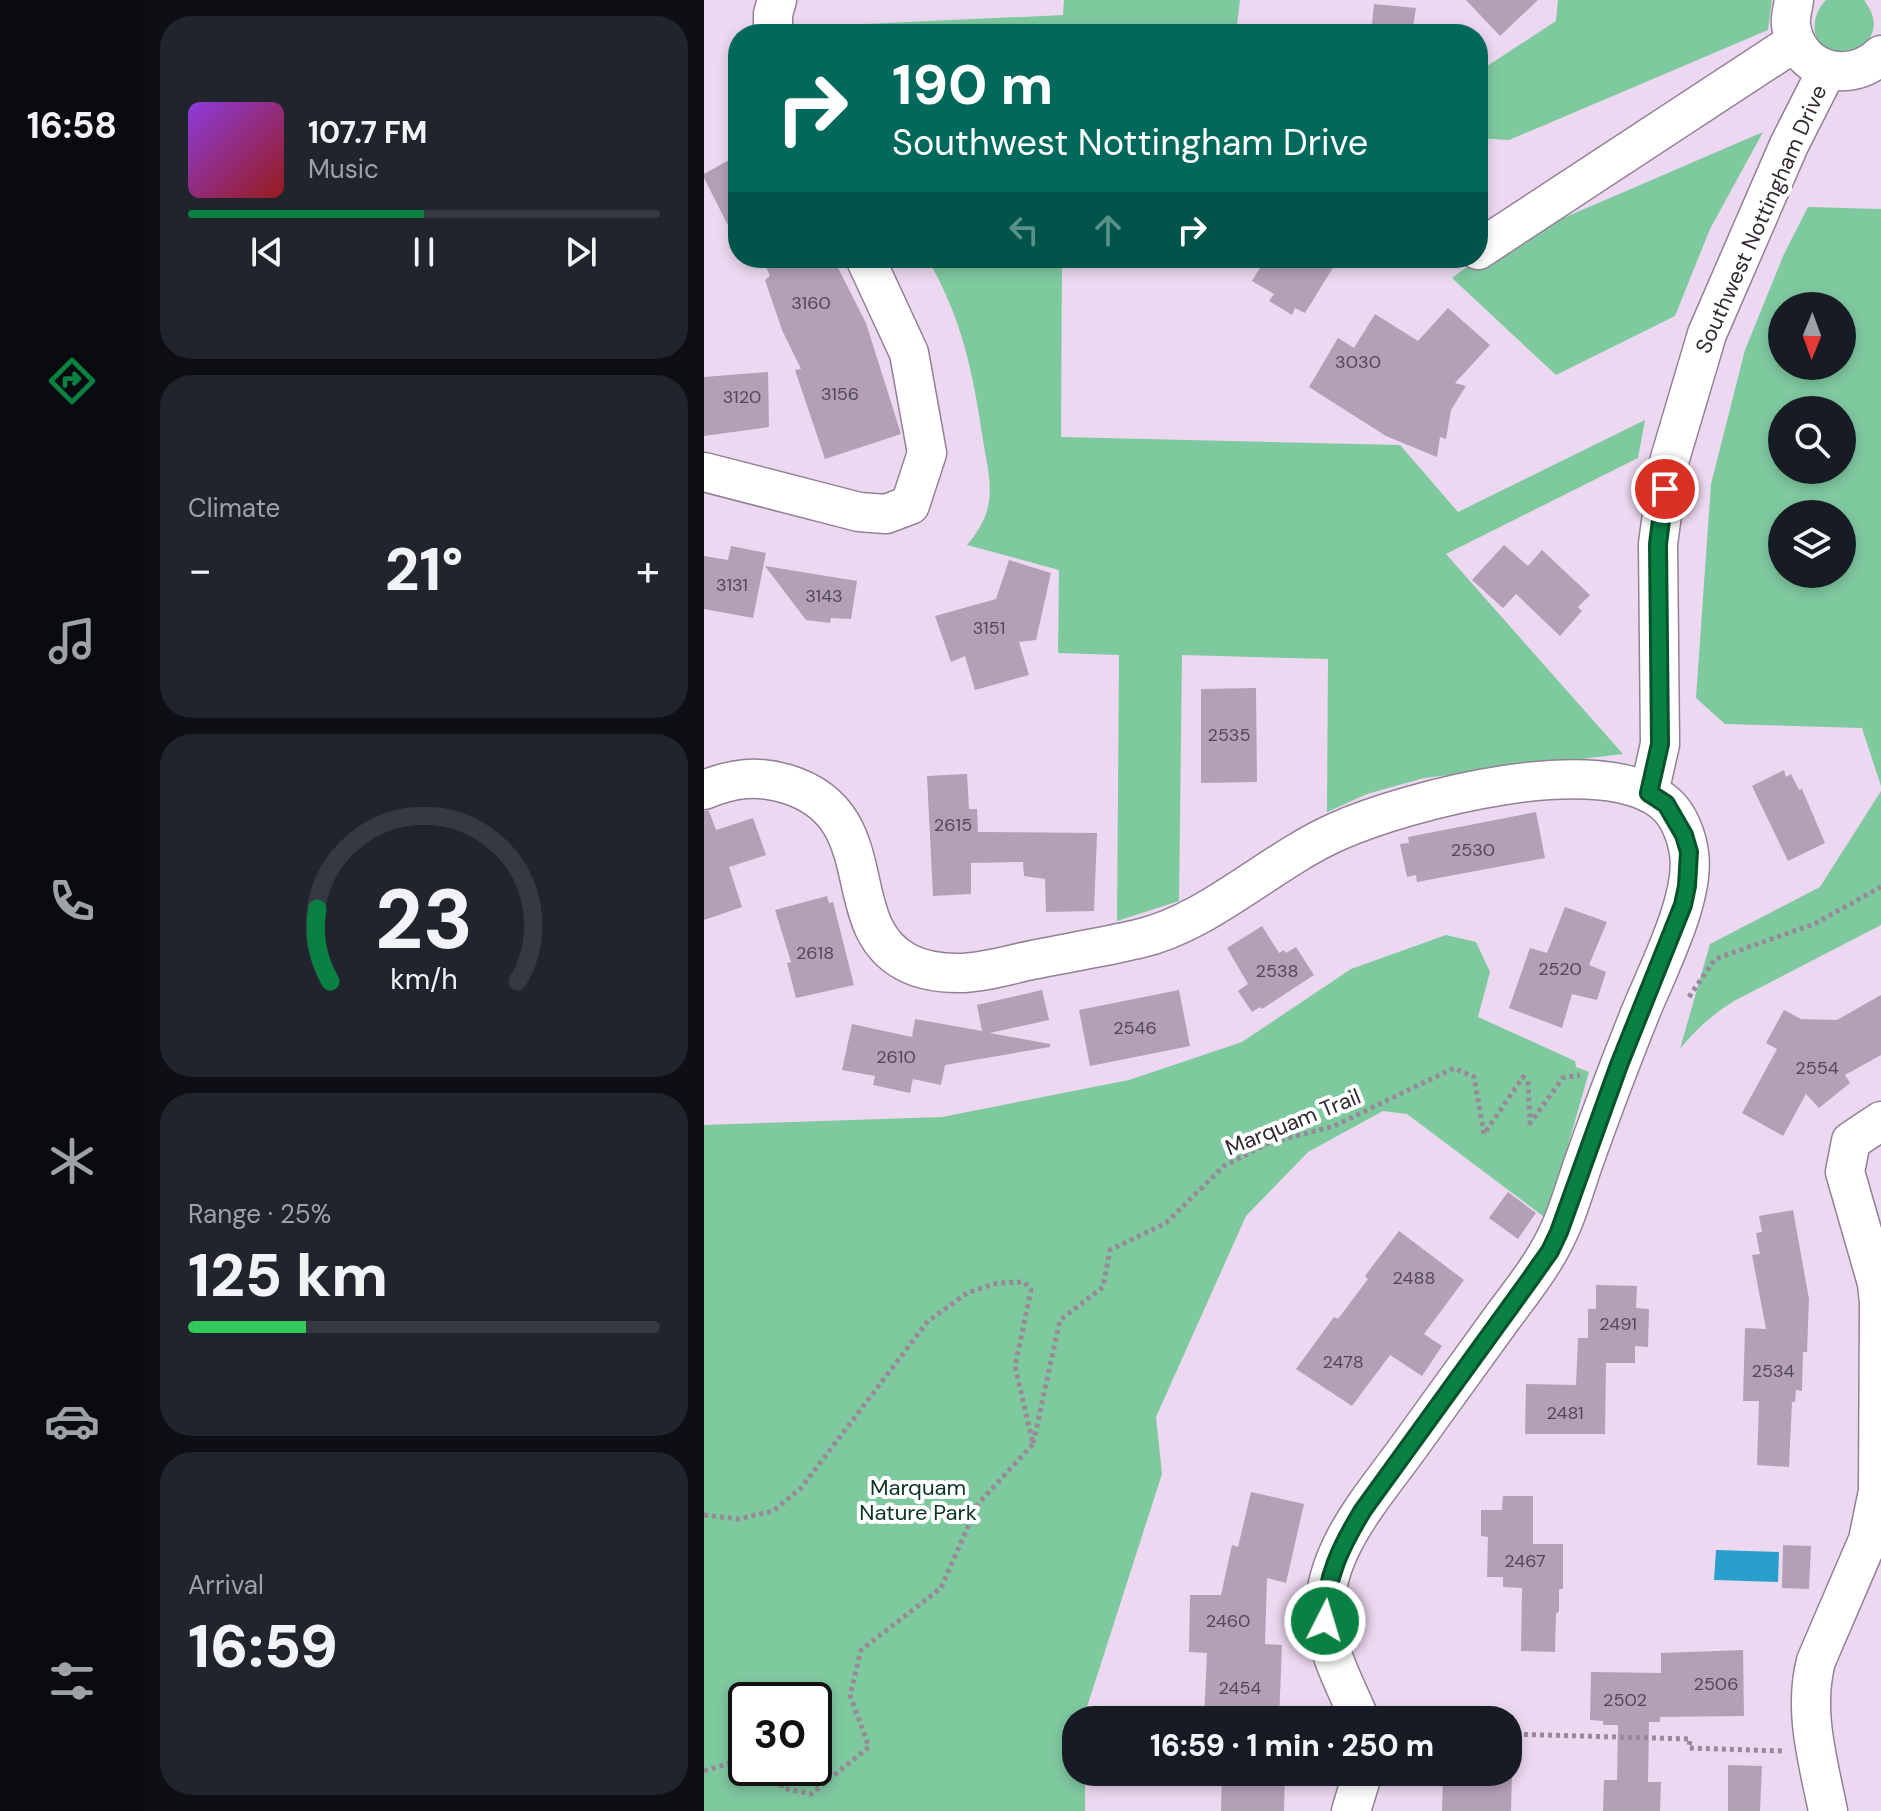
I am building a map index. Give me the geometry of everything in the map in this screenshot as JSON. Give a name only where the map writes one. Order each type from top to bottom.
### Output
[{"type":"street","points":[[773,24],[777,0]]},
{"type":"street","points":[[1488,243],[1795,42],[1790,22],[1794,0]]},
{"type":"street","name":"Southwest Nottingham Drive","points":[[1795,42],[1810,62],[1827,70],[1848,72],[1869,66],[1881,55]]},
{"type":"street","name":"Southwest Nottingham Drive","points":[[1649,793],[1660,744],[1658,544],[1669,462],[1707,334],[1789,145],[1827,70]]},
{"type":"street","points":[[704,472],[859,512],[886,514],[910,505],[927,453],[909,353],[870,268]]},
{"type":"street","points":[[704,790],[742,778],[761,778],[803,790],[819,799],[845,830],[854,850],[871,924],[878,937],[912,965],[963,973],[1158,934],[1332,834],[1386,814],[1498,784],[1570,780],[1631,786],[1666,804],[1684,835],[1689,852],[1683,905],[1619,1065],[1559,1232],[1531,1278],[1363,1510],[1332,1569],[1325,1599],[1329,1642],[1354,1706]]},
{"type":"street","points":[[1828,1811],[1810,1716],[1811,1682],[1816,1661],[1868,1540],[1878,1491],[1880,1322],[1877,1283],[1845,1172],[1851,1141],[1881,1121]]},
{"type":"street","points":[[1351,1811],[1359,1786]]},
{"type":"path","points":[[1681,1008],[1715,959],[1814,924],[1881,887]]},
{"type":"path","name":"Marquam Trail","points":[[1033,1444],[1060,1320],[1103,1287],[1110,1250],[1166,1223],[1224,1166],[1269,1143],[1334,1126],[1454,1068],[1474,1077],[1484,1134],[1523,1077],[1528,1081],[1530,1123],[1563,1078],[1587,1074]]},
{"type":"path","points":[[704,1515],[738,1519],[773,1511],[801,1488],[928,1321],[967,1293],[997,1283],[1024,1282],[1031,1290],[1015,1366],[1033,1444],[978,1504],[941,1588],[861,1650],[850,1695],[869,1747],[832,1777]]},
{"type":"path","points":[[1522,1734],[1690,1739],[1689,1748],[1788,1751],[1815,1746]]},
{"type":"path","points":[[704,1771],[728,1764]]},
{"type":"path","points":[[782,1786],[811,1794],[821,1786]]},
{"type":"green space","points":[[1064,0],[1240,0],[1237,24],[865,24],[1063,15]]},
{"type":"green space","points":[[1558,0],[1772,0],[1768,30],[1509,140],[1488,139],[1488,65],[1556,21]]},
{"type":"green space","points":[[1826,0],[1864,0],[1873,16],[1873,30],[1853,54],[1831,51],[1817,40],[1816,18]]},
{"type":"green space","points":[[1763,132],[1710,229],[1675,316],[1556,375],[1452,278],[1465,268],[1488,268],[1489,250]]},
{"type":"green space","points":[[1808,207],[1881,209],[1881,786],[1862,728],[1725,724],[1696,698],[1711,484],[1745,350],[1768,293],[1768,380],[1856,380],[1856,292],[1769,292]]},
{"type":"green space","points":[[932,268],[1062,268],[1061,437],[1400,445],[1458,512],[1645,420],[1638,458],[1446,554],[1623,754],[1424,778],[1367,794],[1327,812],[1328,659],[1182,655],[1179,901],[1117,921],[1119,655],[1058,653],[1059,570],[967,545],[988,508],[988,471],[964,346]]},
{"type":"green space","points":[[1881,791],[1881,925],[1734,1001],[1705,1023],[1680,1049],[1710,944],[1820,887]]},
{"type":"green space","name":"Marquam Nature Park","points":[[1446,935],[1476,942],[1490,972],[1478,1017],[1575,1061],[1576,1067],[1589,1072],[1547,1219],[1407,1114],[1383,1111],[1308,1152],[1246,1216],[1156,1417],[1162,1474],[1087,1706],[1062,1706],[1062,1786],[1085,1786],[1085,1811],[704,1811],[704,1125],[942,1117],[1129,1080],[1242,1042],[1351,969]]},
{"type":"water","points":[[1716,1550],[1779,1552],[1778,1582],[1714,1580]]},
{"type":"building","points":[[1466,0],[1538,0],[1500,36]]},
{"type":"building","points":[[1374,4],[1416,8],[1414,24],[1372,24]]},
{"type":"building","points":[[728,161],[728,225],[704,178],[704,174]]},
{"type":"building","points":[[766,268],[838,268],[866,323],[901,434],[825,459],[795,370],[801,369],[782,330],[765,280],[770,276]]},
{"type":"building","points":[[1260,268],[1333,268],[1305,313],[1295,308],[1292,315],[1269,301],[1274,294],[1252,281]]},
{"type":"building","points":[[1448,308],[1490,345],[1455,383],[1466,386],[1451,410],[1446,439],[1440,437],[1437,457],[1386,436],[1309,387],[1338,338],[1354,348],[1375,314],[1418,341]]},
{"type":"building","points":[[768,372],[769,427],[704,436],[704,377]]},
{"type":"building","points":[[1504,545],[1528,566],[1542,550],[1590,595],[1578,607],[1582,611],[1560,636],[1516,594],[1503,608],[1472,580]]},
{"type":"building","points":[[731,546],[766,553],[753,618],[704,609],[704,556],[728,560]]},
{"type":"building","points":[[1009,560],[1051,573],[1036,640],[1019,642],[1029,675],[975,690],[965,656],[951,662],[935,616],[996,599]]},
{"type":"building","points":[[765,566],[857,581],[851,619],[831,618],[830,623],[806,620]]},
{"type":"building","points":[[1256,688],[1257,782],[1201,783],[1201,689]]},
{"type":"building","points":[[1784,770],[1786,777],[1791,774],[1799,790],[1802,789],[1825,843],[1788,861],[1752,786]]},
{"type":"building","points":[[967,774],[969,809],[977,809],[978,832],[1097,833],[1094,911],[1046,912],[1045,879],[1024,876],[1023,862],[971,863],[971,894],[933,896],[927,776]]},
{"type":"building","points":[[704,811],[709,811],[716,830],[753,818],[766,855],[729,867],[742,907],[704,920]]},
{"type":"building","points":[[1536,812],[1545,858],[1417,882],[1416,875],[1407,877],[1400,844],[1409,843],[1408,837]]},
{"type":"building","points":[[827,896],[829,903],[833,902],[854,985],[796,998],[787,963],[791,962],[775,910]]},
{"type":"building","points":[[1565,907],[1607,922],[1589,965],[1606,972],[1597,1000],[1572,994],[1562,1028],[1509,1008],[1530,948],[1547,953]]},
{"type":"building","points":[[1262,926],[1279,953],[1296,947],[1314,975],[1262,1009],[1260,1007],[1252,1012],[1238,991],[1248,984],[1227,948]]},
{"type":"building","points":[[1042,990],[1049,1020],[990,1033],[1050,1044],[1050,1047],[945,1065],[941,1085],[913,1079],[910,1093],[873,1085],[875,1076],[842,1070],[852,1024],[912,1037],[915,1019],[982,1031],[977,1005]]},
{"type":"building","points":[[1179,990],[1190,1046],[1090,1066],[1079,1010]]},
{"type":"building","points":[[1881,995],[1881,1055],[1845,1075],[1850,1083],[1819,1108],[1806,1094],[1783,1136],[1742,1113],[1777,1049],[1766,1043],[1784,1010],[1801,1019],[1837,1020]]},
{"type":"building","points":[[1508,1192],[1536,1213],[1518,1239],[1489,1218]]},
{"type":"building","points":[[1793,1210],[1809,1299],[1802,1391],[1796,1390],[1795,1402],[1792,1402],[1789,1467],[1757,1465],[1759,1401],[1743,1401],[1745,1328],[1766,1329],[1752,1255],[1760,1254],[1756,1233],[1762,1232],[1759,1216]]},
{"type":"building","points":[[1399,1231],[1464,1280],[1424,1334],[1442,1346],[1422,1376],[1390,1355],[1352,1406],[1296,1369],[1334,1317],[1338,1319],[1368,1279],[1365,1276]]},
{"type":"building","points":[[1596,1285],[1637,1286],[1636,1308],[1649,1309],[1648,1347],[1635,1346],[1635,1363],[1606,1363],[1605,1434],[1525,1434],[1526,1384],[1576,1385],[1578,1338],[1588,1338],[1588,1309],[1596,1309]]},
{"type":"building","points":[[1251,1492],[1304,1504],[1286,1583],[1267,1578],[1265,1644],[1282,1645],[1280,1706],[1205,1706],[1207,1653],[1189,1652],[1190,1595],[1221,1595],[1232,1545],[1238,1547]]},
{"type":"building","points":[[1503,1496],[1533,1496],[1533,1544],[1563,1544],[1563,1589],[1559,1589],[1555,1652],[1521,1651],[1522,1588],[1503,1587],[1503,1577],[1487,1577],[1488,1537],[1481,1536],[1481,1510],[1502,1510]]},
{"type":"building","points":[[1783,1545],[1811,1546],[1809,1589],[1782,1588]]},
{"type":"building","points":[[1743,1650],[1744,1716],[1660,1717],[1660,1722],[1649,1722],[1648,1782],[1661,1782],[1660,1811],[1603,1811],[1604,1780],[1617,1780],[1618,1725],[1603,1725],[1603,1721],[1590,1720],[1591,1672],[1661,1673],[1661,1653]]},
{"type":"building","points":[[1728,1765],[1762,1766],[1760,1811],[1728,1811]]},
{"type":"building","points":[[1222,1786],[1285,1786],[1284,1811],[1221,1811]]},
{"type":"building","points":[[1443,1786],[1512,1786],[1511,1811],[1442,1811]]},
{"type":"route","points":[[1325,1621],[1325,1599],[1335,1559],[1363,1510],[1550,1251],[1683,905],[1690,869],[1684,835],[1676,816],[1666,804],[1649,793],[1660,744],[1658,544],[1665,489]]}]
